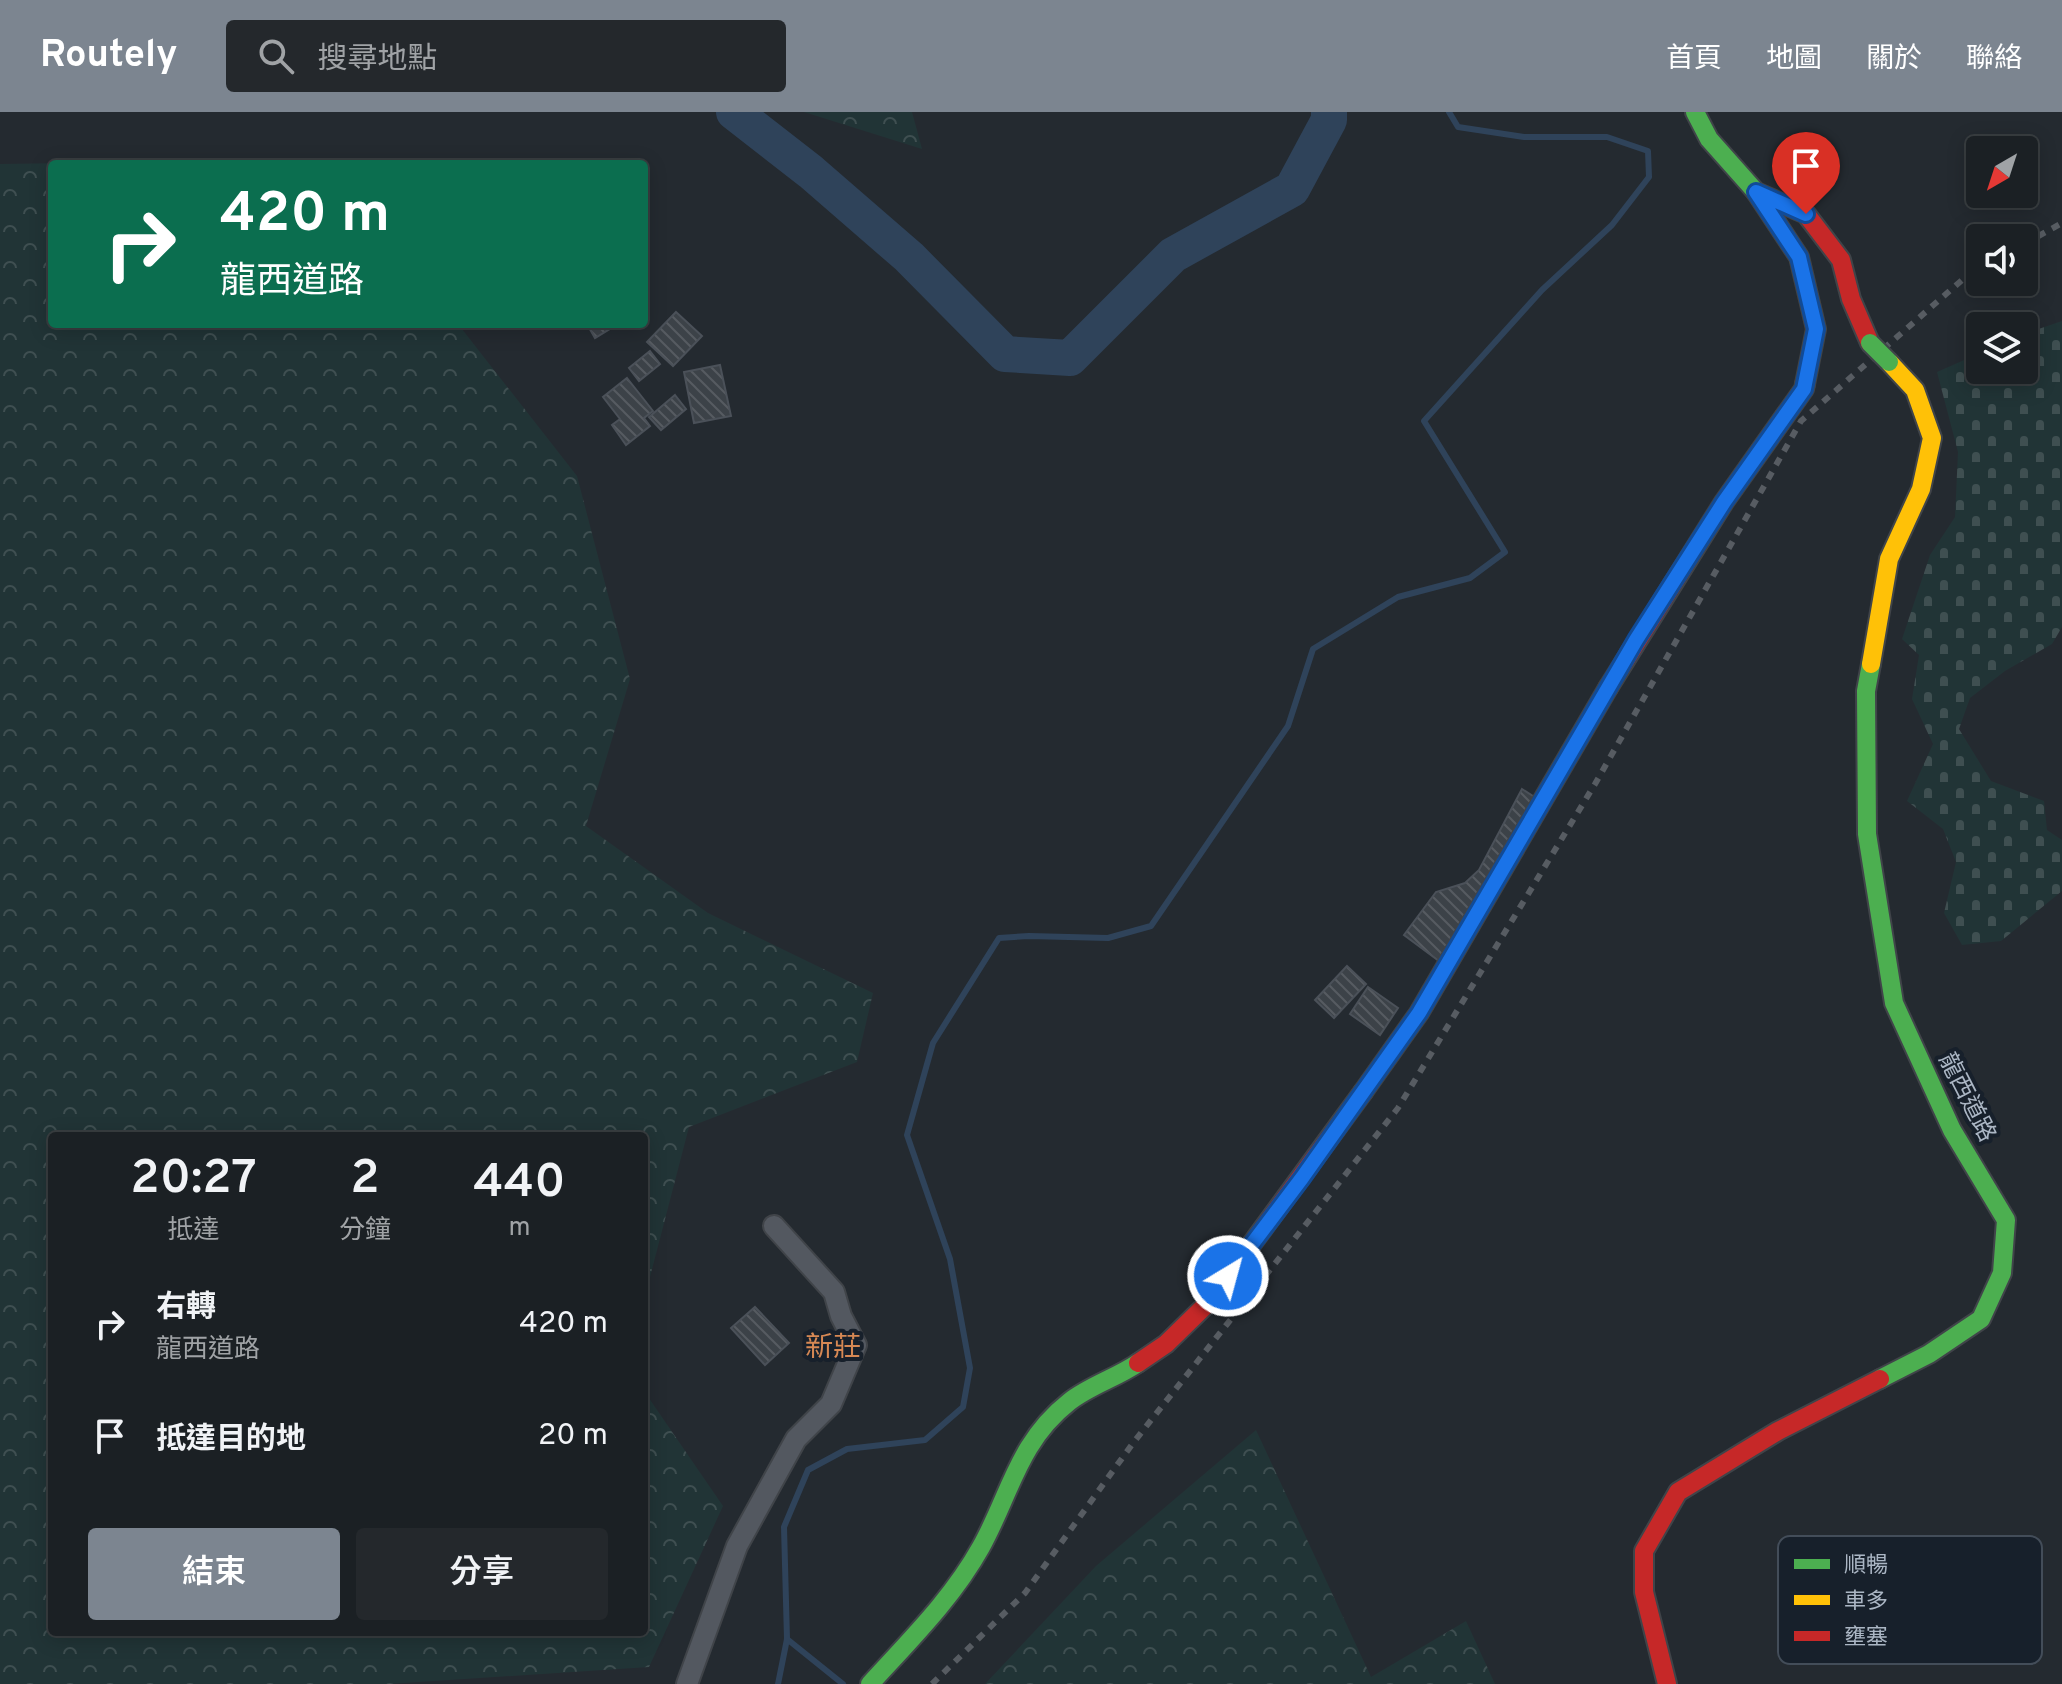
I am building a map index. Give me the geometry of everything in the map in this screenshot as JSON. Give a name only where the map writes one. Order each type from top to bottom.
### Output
[{"type":"street","points":[[870,1684],[952,1593],[982,1545],[1015,1469],[1038,1435],[1069,1402],[1126,1371],[1166,1344],[1210,1301],[1302,1178],[1419,1013],[1636,640],[1724,502],[1804,389],[1816,329],[1799,257],[1756,192],[1709,139],[1695,112]]},
{"type":"street","name":"龍西道路","points":[[1667,1684],[1644,1592],[1644,1551],[1678,1492],[1778,1431],[1929,1354],[1981,1319],[2002,1273],[2006,1220],[1952,1130],[1894,1003],[1867,834],[1866,691],[1889,559],[1921,489],[1932,438],[1915,390],[1870,343],[1851,299],[1841,260],[1806,214],[1756,192]]},
{"type":"street","points":[[687,1684],[737,1546],[796,1439],[831,1404],[856,1345],[841,1316],[834,1292],[774,1226]]},
{"type":"green space","points":[[804,112],[912,112],[922,149]]},
{"type":"green space","points":[[48,163],[48,328],[461,328],[577,476],[630,679],[586,826],[708,913],[873,993],[857,1062],[689,1127],[648,1285],[648,1132],[48,1132],[48,1636],[648,1636],[648,1397],[723,1506],[649,1667],[388,1684],[0,1684],[0,164]]},
{"type":"green space","points":[[2062,321],[2062,627],[2052,644],[2005,671],[1970,698],[1959,729],[1991,781],[2044,801],[2047,830],[2062,840],[2062,891],[2001,941],[1962,945],[1944,913],[1956,862],[1943,829],[1907,801],[1933,744],[1912,699],[1919,655],[1902,639],[1930,555],[1955,517],[1958,452],[1937,372],[1966,359],[1966,384],[2038,384],[2038,329]]},
{"type":"green space","points":[[1256,1430],[1371,1677],[1466,1621],[1495,1684],[985,1684],[1096,1566]]},
{"type":"building","points":[[676,312],[702,336],[673,366],[647,342]]},
{"type":"building","points":[[589,328],[611,328],[595,338]]},
{"type":"building","points":[[650,351],[660,364],[639,381],[629,368]]},
{"type":"building","points":[[720,365],[731,416],[694,423],[684,372]]},
{"type":"building","points":[[627,378],[653,411],[644,418],[650,426],[626,445],[612,425],[620,419],[603,397]]},
{"type":"building","points":[[675,395],[686,409],[661,430],[649,417]]},
{"type":"building","points":[[1522,789],[1536,798],[1439,961],[1404,935],[1436,892],[1465,883],[1479,870]]},
{"type":"building","points":[[1347,966],[1366,984],[1334,1018],[1315,1000]]},
{"type":"building","points":[[1368,987],[1398,1008],[1380,1035],[1350,1014]]},
{"type":"building","points":[[755,1307],[789,1343],[765,1365],[731,1328]]},
{"type":"waterway","points":[[734,112],[811,172],[909,257],[1005,354],[1070,358],[1173,255],[1292,189],[1329,120],[1329,112]]},
{"type":"waterway","points":[[778,1684],[787,1639],[784,1527],[808,1470],[847,1449],[925,1440],[963,1407],[970,1368],[950,1259],[907,1135],[933,1043],[999,938],[1108,938],[1151,926],[1288,726],[1313,649],[1398,597],[1470,578],[1505,552],[1424,421],[1542,290],[1612,225],[1649,177],[1648,151],[1607,137],[1524,137],[1458,127],[1449,112]]},
{"type":"waterway","points":[[787,1639],[843,1684]]},
{"type":"railway","points":[[2038,236],[2062,223]]},
{"type":"railway","points":[[932,1684],[1025,1593],[1133,1443],[1398,1108],[1595,784],[1801,421],[1966,277]]},
{"type":"traffic: fast","points":[[1695,112],[1709,139],[1756,192],[1799,257],[1816,329],[1805,384]]},
{"type":"traffic: fast","points":[[1870,343],[1889,362]]},
{"type":"traffic: fast","points":[[1871,664],[1866,691],[1867,834],[1894,1003],[1952,1130],[2006,1220],[2002,1273],[1981,1319],[1929,1354],[1880,1379]]},
{"type":"traffic: fast","points":[[870,1684],[930,1618],[970,1566],[1026,1452],[1038,1434],[1077,1396],[1138,1363]]},
{"type":"traffic: slow","points":[[1871,664],[1889,559],[1921,489],[1932,438],[1915,390],[1889,362]]},
{"type":"traffic: slow","points":[[1363,1092],[1419,1013],[1608,688]]},
{"type":"traffic: jam","points":[[1756,192],[1806,214],[1841,260],[1851,299],[1870,343]]},
{"type":"traffic: jam","points":[[1608,688],[1724,502],[1805,384]]},
{"type":"traffic: jam","points":[[1138,1363],[1166,1344],[1210,1301],[1363,1092]]},
{"type":"traffic: jam","points":[[1667,1684],[1644,1592],[1644,1551],[1678,1492],[1778,1431],[1880,1379]]},
{"type":"district","name":"新莊","points":[[833,1349]]},
{"type":"route","points":[[1228,1276],[1419,1013],[1636,640],[1724,502],[1804,389],[1816,329],[1799,257],[1756,192],[1806,214]]}]
